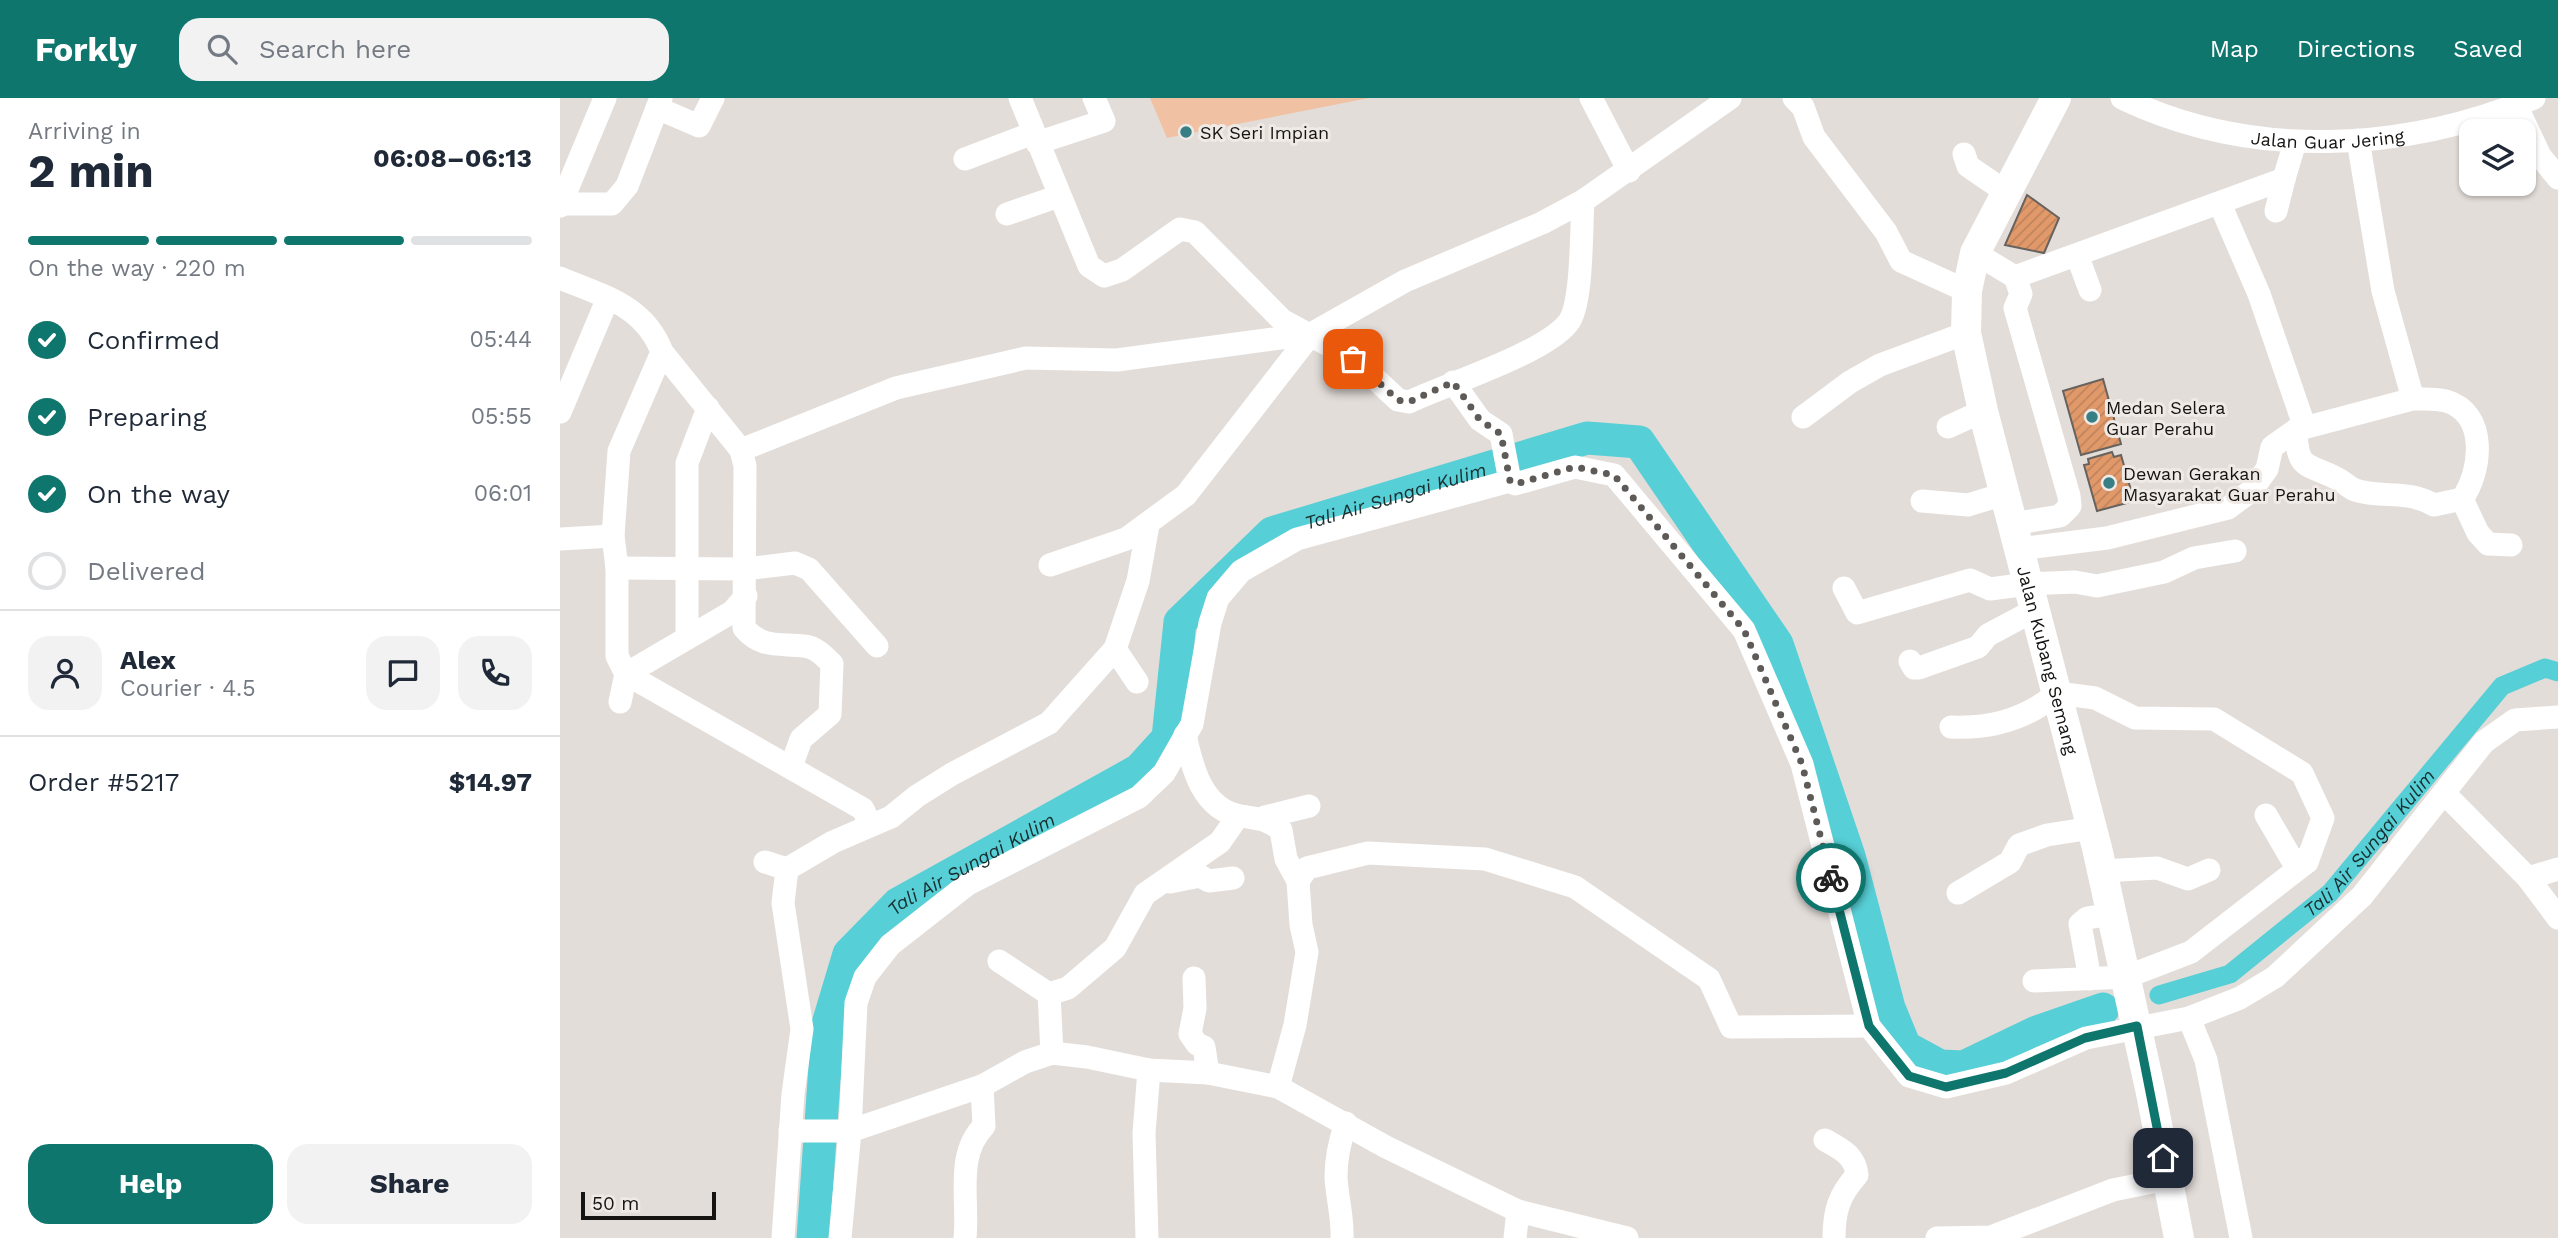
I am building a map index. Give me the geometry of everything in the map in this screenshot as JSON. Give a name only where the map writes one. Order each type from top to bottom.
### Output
[{"type":"main road","name":"Jalan Kubang Semang","points":[[2047,102],[1975,253],[1967,291],[1966,333],[2004,494],[2092,828],[2137,1026],[2179,1238]]},
{"type":"street","points":[[605,98],[560,205],[612,204],[627,186],[659,103],[699,126],[713,98]]},
{"type":"street","points":[[1020,98],[1089,266],[1104,276],[1122,270],[1180,229],[1195,232],[1282,320],[1353,359],[1398,400],[1409,402],[1537,347],[1569,323],[1577,294],[1583,201]]},
{"type":"street","points":[[965,159],[1104,121],[1094,98]]},
{"type":"street","points":[[1591,98],[1629,172]]},
{"type":"street","points":[[1794,98],[1802,107],[1814,137],[1886,232],[1901,261],[1967,291]]},
{"type":"street","name":"Jalan Guar Jering","points":[[2122,98],[2150,104],[2221,132],[2295,142],[2392,139],[2446,128],[2525,102]]},
{"type":"street","points":[[741,450],[896,388],[1026,358],[1117,360],[1311,334],[1405,281],[1542,223],[1583,201],[1737,102]]},
{"type":"street","points":[[2525,102],[2540,156],[2558,178]]},
{"type":"street","points":[[2358,141],[2381,279],[2413,399]]},
{"type":"street","points":[[2276,211],[2295,142]]},
{"type":"street","points":[[1964,154],[1968,166],[2006,192]]},
{"type":"street","points":[[2015,277],[2284,179]]},
{"type":"street","points":[[1007,214],[1059,196]]},
{"type":"street","points":[[2015,537],[2107,538],[2228,508],[2251,491],[2267,469],[2272,447],[2300,428],[2413,399],[2447,401],[2463,410],[2474,424],[2478,456],[2472,485],[2462,499],[2434,505],[2417,495],[2353,489],[2336,477],[2318,473],[2303,463],[2297,451],[2300,428],[2259,294],[2220,204]]},
{"type":"street","points":[[1975,253],[2015,277],[2021,294],[2015,308],[2070,506],[2060,516],[2015,537]]},
{"type":"street","points":[[2077,255],[2090,290]]},
{"type":"street","points":[[560,278],[630,309],[654,331],[662,352],[741,450],[745,466],[744,628],[753,639],[776,647],[806,646],[818,651],[832,664],[830,714],[801,739],[791,767]]},
{"type":"street","points":[[560,412],[608,298]]},
{"type":"street","points":[[1803,417],[1850,382],[1880,365],[1966,333]]},
{"type":"street","points":[[1050,565],[1126,540],[1186,495],[1311,334]]},
{"type":"street","points":[[662,352],[619,451],[613,536],[617,568],[617,656],[626,674],[863,809],[870,825]]},
{"type":"street","points":[[1453,382],[1480,420],[1501,434],[1510,477],[1516,484],[1575,467],[1614,475],[1744,630],[1802,764],[1869,1026],[1909,1076],[1946,1087],[2006,1073],[2085,1038],[2189,1018],[2241,998],[2275,977],[2362,896],[2484,742],[2515,720],[2558,717]]},
{"type":"street","points":[[687,638],[685,566],[688,463],[708,408]]},
{"type":"street","points":[[1948,427],[1983,411]]},
{"type":"street","points":[[840,1238],[856,1003],[865,977],[890,945],[968,884],[1139,797],[1164,773],[1192,724],[1210,623],[1218,598],[1241,571],[1297,539],[1510,477]]},
{"type":"street","points":[[1922,501],[1968,505],[2004,494]]},
{"type":"street","points":[[2462,499],[2478,533],[2488,544],[2511,545]]},
{"type":"street","points":[[783,1238],[796,1131],[803,1029],[776,865],[891,817],[917,796],[953,774],[1049,723],[1115,649],[1138,580],[1148,525]]},
{"type":"street","points":[[560,539],[613,536]]},
{"type":"street","points":[[1910,661],[1914,668],[1919,668],[1963,654],[1978,646],[2032,597],[2075,582],[2097,586],[2164,572],[2194,558],[2235,551]]},
{"type":"street","points":[[617,568],[685,566],[745,569],[795,562],[809,569],[877,646]]},
{"type":"street","points":[[1844,588],[1857,612],[1970,580],[1990,589],[2032,597]]},
{"type":"street","points":[[620,702],[626,674],[732,612],[746,596]]},
{"type":"street","points":[[1115,649],[1137,682]]},
{"type":"street","points":[[1951,727],[1979,728],[2007,721],[2043,705],[2057,693],[2095,698],[2135,718],[2214,719],[2302,773],[2323,818],[2307,862],[2191,952],[2126,977],[2034,981]]},
{"type":"street","points":[[1185,735],[1193,772],[1214,803],[1238,816],[1265,817],[1309,806]]},
{"type":"street","points":[[2444,793],[2528,878],[2558,918]]},
{"type":"street","points":[[2266,815],[2291,858],[2307,862]]},
{"type":"street","points":[[1049,994],[1068,988],[1115,948],[1145,894],[1220,842],[1238,816]]},
{"type":"street","points":[[1265,817],[1280,830],[1286,859],[1298,881],[1306,964],[1295,1025],[1278,1087]]},
{"type":"street","points":[[1958,893],[2010,862],[2019,845],[2047,835],[2092,828]]},
{"type":"street","points":[[1298,881],[1307,868],[1368,853],[1485,859],[1575,887],[1661,944],[1709,979],[1731,1027],[1869,1026]]},
{"type":"street","points":[[2102,871],[2157,868],[2188,879],[2209,870]]},
{"type":"street","points":[[2528,878],[2558,869]]},
{"type":"street","points":[[1145,894],[1178,879],[1200,876],[1209,881],[1233,878]]},
{"type":"street","points":[[2090,979],[2080,924],[2087,918],[2112,915]]},
{"type":"street","points":[[999,961],[1049,994]]},
{"type":"street","points":[[1194,978],[1195,1008],[1190,1034],[1197,1044],[1204,1047],[1208,1073]]},
{"type":"street","points":[[1049,994],[1052,1053]]},
{"type":"street","points":[[2189,1018],[2206,1060],[2241,1238]]},
{"type":"street","points":[[796,1131],[848,1131],[982,1086],[1025,1062],[1052,1053],[1149,1070],[1208,1073],[1278,1087],[1386,1147],[1518,1211],[1627,1238]]},
{"type":"street","points":[[1147,1238],[1144,1133],[1149,1070]]},
{"type":"street","points":[[965,1238],[966,1155],[972,1138],[984,1126],[982,1086]]},
{"type":"street","points":[[1342,1238],[1343,1219],[1336,1178],[1339,1143],[1346,1123]]},
{"type":"street","points":[[1825,1140],[1843,1149],[1856,1163],[1857,1175],[1842,1192],[1838,1205],[1834,1238]]},
{"type":"street","points":[[1937,1238],[1992,1237],[2113,1190],[2167,1180]]},
{"type":"street","points":[[1515,1238],[1518,1211]]},
{"type":"shaded area","points":[[1150,98],[1369,98],[1167,138]]},
{"type":"building","points":[[2027,195],[2059,218],[2044,253],[2005,245]]},
{"type":"building","name":"Medan Selera Guar Perahu","points":[[2103,379],[2121,444],[2081,455],[2063,391]]},
{"type":"building","name":"Dewan Gerakan Masyarakat Guar Perahu","points":[[2112,452],[2114,457],[2121,455],[2134,501],[2097,511],[2084,465],[2089,464],[2088,459]]},
{"type":"waterway","name":"Tali Air Sungai Kulim","points":[[813,1238],[828,1024],[849,954],[898,904],[1139,770],[1168,738],[1180,622],[1272,533],[1587,438],[1639,442],[1777,644],[1849,856],[1889,1008],[1905,1047],[1940,1066],[1964,1067],[2037,1032],[2103,1009]]},
{"type":"waterway","name":"Tali Air Sungai Kulim","points":[[2159,995],[2230,974],[2330,893],[2502,686],[2545,668],[2558,672]]},
{"type":"way so far","points":[[1353,359],[1398,400],[1409,402],[1453,382],[1480,420],[1501,434],[1510,481],[1516,484],[1575,467],[1614,475],[1744,630],[1802,764],[1831,878]]},
{"type":"place","name":"SK Seri Impian","points":[[1186,132]]},
{"type":"place","name":"Medan Selera Guar Perahu","points":[[2092,417]]},
{"type":"place","name":"Dewan Gerakan Masyarakat Guar Perahu","points":[[2109,483]]},
{"type":"route","points":[[1831,878],[1869,1026],[1909,1076],[1946,1087],[2006,1073],[2085,1038],[2137,1026],[2163,1158]]}]
